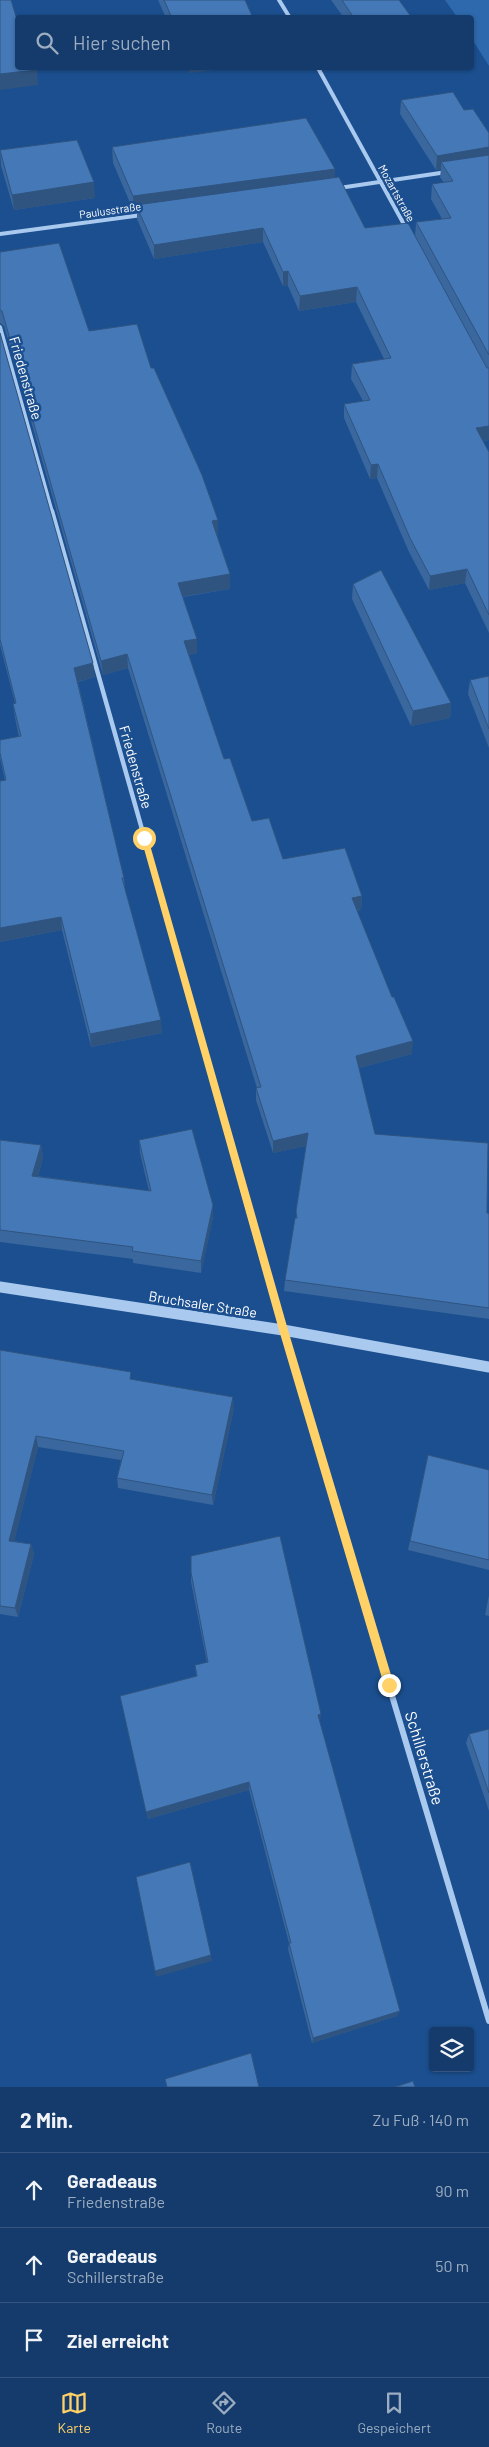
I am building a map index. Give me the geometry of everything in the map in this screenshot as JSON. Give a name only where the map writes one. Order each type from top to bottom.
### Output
[{"type":"street","points":[[279,0],[288,15]]},
{"type":"street","name":"Mozartstraße","points":[[319,70],[409,234]]},
{"type":"street","points":[[332,189],[450,171]]},
{"type":"street","name":"Paulusstraße","points":[[0,234],[146,214]]},
{"type":"street","name":"Friedenstraße","points":[[0,327],[283,1330]]},
{"type":"street","name":"Bruchsaler Straße","points":[[0,1287],[283,1330],[489,1367]]},
{"type":"street","name":"Schillerstraße","points":[[283,1330],[489,2021]]},
{"type":"shaded area","points":[[445,0],[489,0],[489,66],[474,42],[474,15],[456,15]]},
{"type":"building","points":[[0,0],[11,0],[16,15],[15,70],[37,70],[0,74]]},
{"type":"building","points":[[164,0],[245,0],[252,15],[171,15]]},
{"type":"building","points":[[342,0],[399,0],[410,15],[352,15]]},
{"type":"building","points":[[453,92],[464,110],[473,109],[489,133],[489,147],[437,156],[401,100]]},
{"type":"building","points":[[306,118],[335,169],[133,196],[112,147]]},
{"type":"building","points":[[77,140],[94,182],[12,195],[0,150]]},
{"type":"building","points":[[489,155],[489,355],[416,222],[451,218],[432,184],[453,181],[441,162]]},
{"type":"building","points":[[339,177],[365,228],[408,223],[487,368],[489,368],[489,426],[476,428],[489,452],[489,615],[467,569],[430,576],[410,538],[378,464],[371,465],[344,404],[370,400],[352,364],[391,358],[357,287],[300,296],[288,271],[283,272],[263,228],[154,245],[136,205]]},
{"type":"building","points":[[59,243],[89,331],[137,324],[151,368],[154,368],[202,475],[218,520],[212,521],[230,574],[178,583],[197,639],[184,641],[224,759],[230,758],[252,821],[269,818],[283,859],[345,848],[362,896],[352,898],[392,997],[394,997],[413,1041],[356,1056],[375,1134],[488,1143],[489,1308],[285,1280],[295,1218],[297,1218],[296,1211],[308,1133],[273,1141],[256,1088],[261,1087],[127,654],[101,661],[2,311],[0,310],[0,252]]},
{"type":"building","points":[[0,333],[93,663],[74,668],[124,878],[122,878],[161,1020],[90,1034],[61,917],[0,928],[0,781],[6,780],[0,753],[0,740],[21,736],[13,704],[16,703],[0,639]]},
{"type":"building","points":[[381,570],[451,703],[413,711],[353,584]]},
{"type":"building","points":[[489,676],[489,729],[470,680]]},
{"type":"building","points":[[192,1129],[213,1205],[201,1261],[132,1251],[133,1247],[0,1230],[0,1140],[41,1145],[32,1176],[151,1191],[139,1140]]},
{"type":"building","points":[[0,1350],[131,1372],[130,1379],[233,1397],[212,1495],[117,1478],[124,1451],[36,1436],[9,1541],[31,1544],[15,1608],[0,1606]]},
{"type":"building","points":[[428,1455],[489,1470],[489,1560],[410,1541]]},
{"type":"building","points":[[280,1536],[321,1714],[318,1715],[400,2011],[313,2038],[289,1943],[291,1943],[249,1782],[146,1812],[120,1696],[197,1676],[195,1665],[208,1662],[191,1572],[191,1556]]},
{"type":"building","points":[[489,1729],[489,1793],[469,1734]]},
{"type":"building","points":[[190,1862],[211,1955],[155,1971],[136,1877]]},
{"type":"building","points":[[251,2053],[259,2087],[167,2087],[165,2079]]},
{"type":"building","points":[[413,2081],[415,2087],[395,2087]]},
{"type":"route","points":[[144,838],[283,1330],[389,1685]]}]
